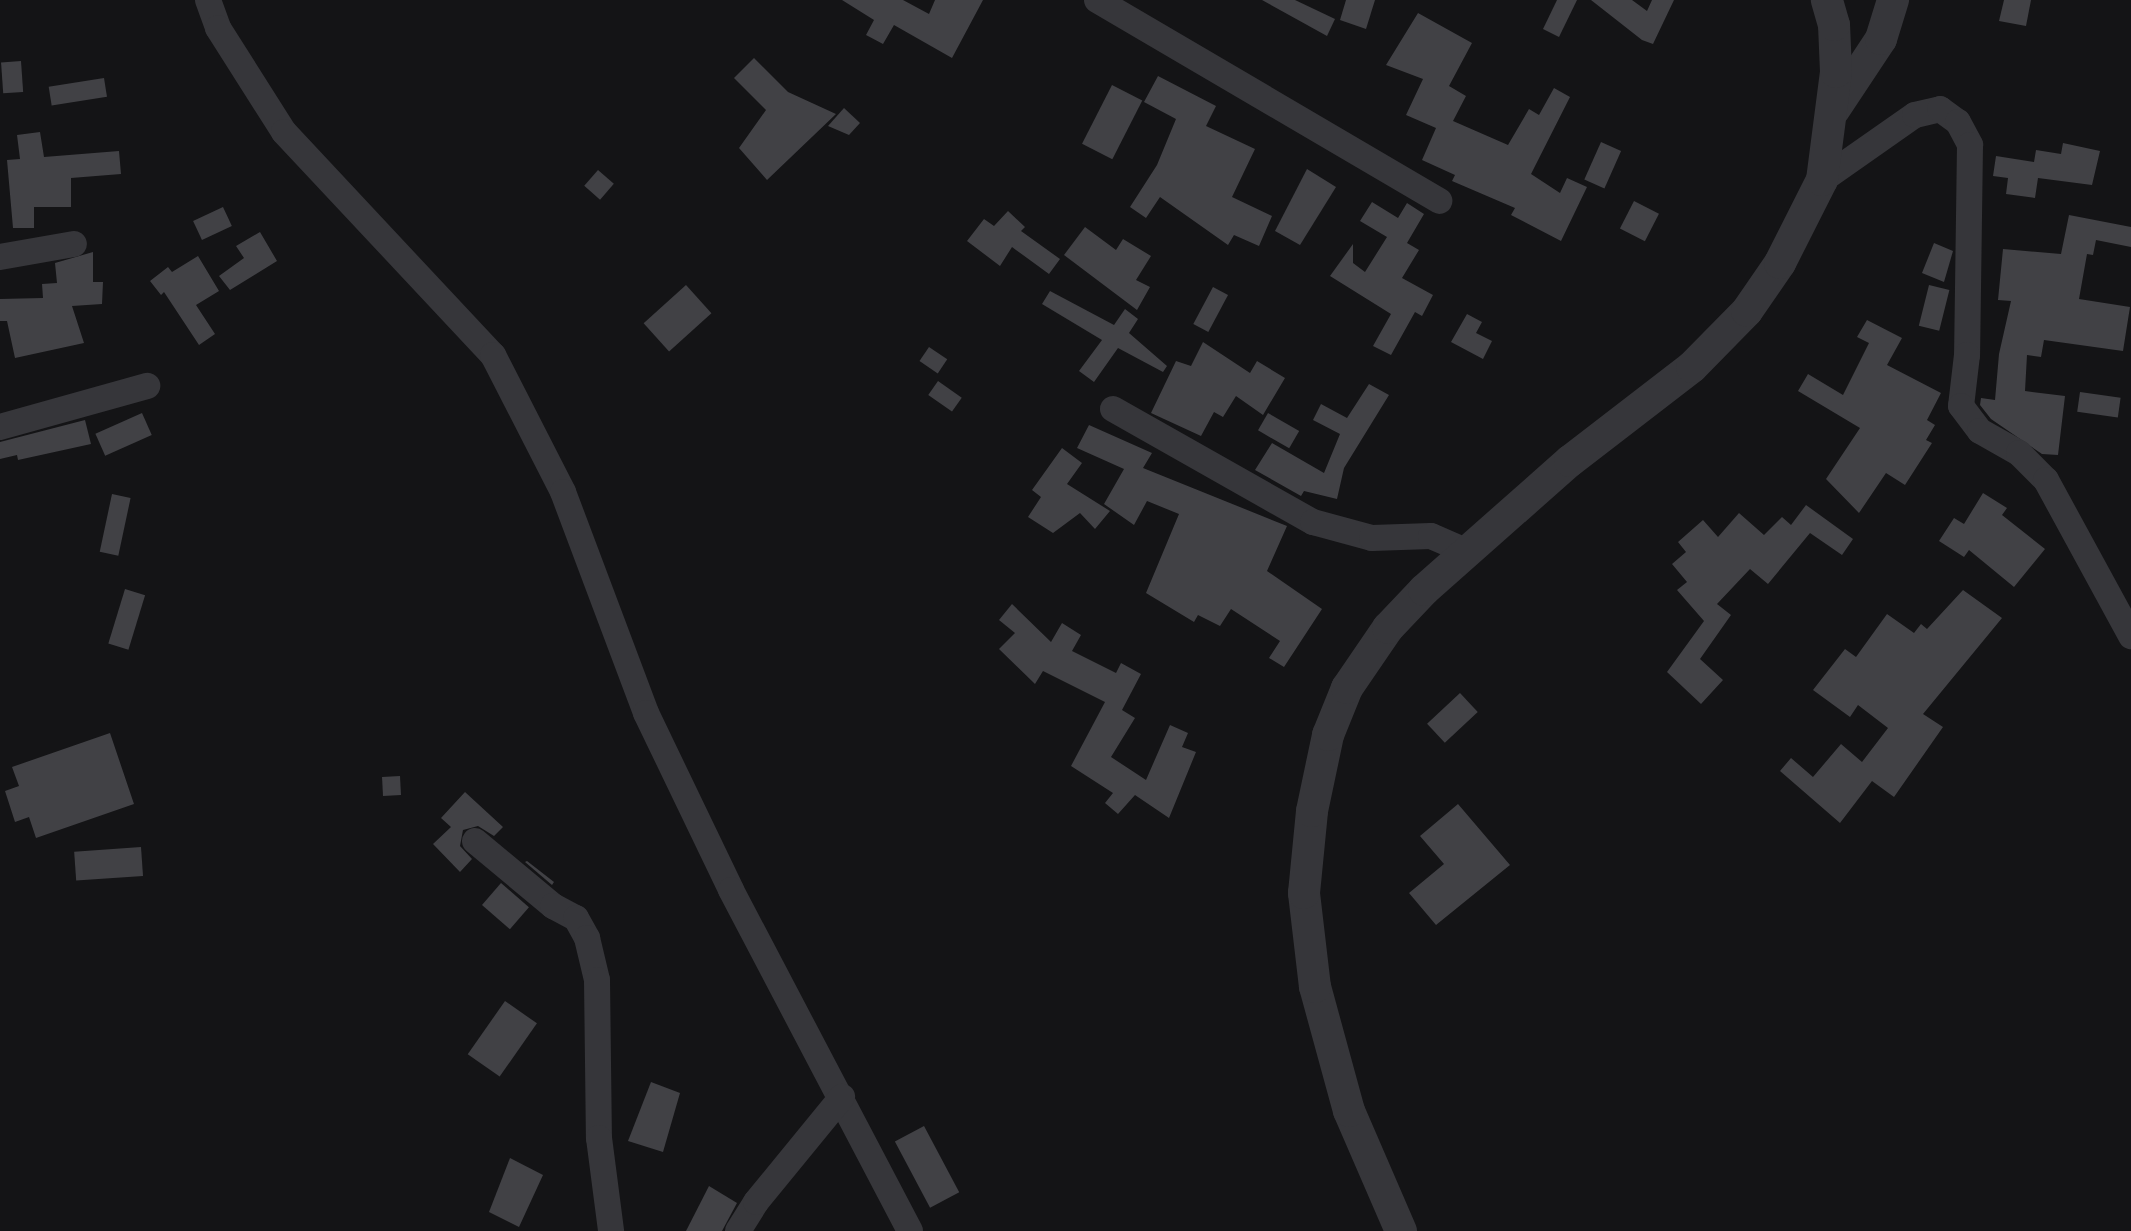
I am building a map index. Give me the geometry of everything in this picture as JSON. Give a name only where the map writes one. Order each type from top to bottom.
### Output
[{"type":"street","points":[[208,0],[218,28],[284,132],[344,200],[377,227],[493,355],[563,492],[646,713],[732,891],[910,1231]]},
{"type":"street","points":[[1099,0],[1439,201]]},
{"type":"street","points":[[1401,1231],[1349,1111],[1315,987],[1304,893],[1310,825],[1328,735],[1347,688],[1388,628],[1570,461],[1692,367],[1747,311],[1780,263],[1822,180],[1831,114],[1835,37],[1827,0]]},
{"type":"street","points":[[1831,114],[1881,39],[1893,0]]},
{"type":"street","points":[[1822,180],[1915,115],[1940,109],[1958,122],[1970,145],[1967,355],[1961,406],[1980,431],[2019,453],[2046,480],[2131,636]]},
{"type":"street","points":[[0,257],[74,244]]},
{"type":"street","points":[[0,427],[146,386]]},
{"type":"street","points":[[1113,409],[1313,522],[1372,538],[1431,536],[1468,552]]},
{"type":"street","points":[[475,841],[553,906],[576,918],[587,938],[597,980],[599,1138],[611,1231]]},
{"type":"street","points":[[738,1231],[756,1202],[842,1097]]},
{"type":"building","points":[[842,0],[903,0],[929,14],[935,0],[983,0],[952,58],[894,25],[883,44],[866,35],[874,20]]},
{"type":"building","points":[[1262,0],[1295,0],[1335,19],[1327,36]]},
{"type":"building","points":[[1346,0],[1375,0],[1366,29],[1340,20]]},
{"type":"building","points":[[1557,0],[1577,0],[1559,37],[1543,29]]},
{"type":"building","points":[[1591,0],[1632,0],[1647,11],[1652,0],[1674,0],[1653,44],[1642,40]]},
{"type":"building","points":[[2004,0],[2031,0],[2026,26],[1999,21]]},
{"type":"building","points":[[1418,13],[1472,43],[1449,86],[1466,96],[1453,121],[1508,145],[1529,109],[1539,115],[1554,88],[1570,97],[1531,174],[1560,193],[1567,178],[1587,187],[1561,241],[1511,215],[1515,208],[1452,181],[1455,175],[1422,160],[1436,128],[1406,115],[1423,79],[1386,65]]},
{"type":"building","points":[[754,58],[788,92],[836,114],[767,180],[739,148],[766,110],[734,78]]},
{"type":"building","points":[[21,61],[23,92],[3,93],[1,62]]},
{"type":"building","points":[[1158,76],[1216,106],[1206,126],[1255,149],[1232,197],[1272,216],[1259,246],[1234,235],[1228,245],[1160,197],[1146,218],[1130,207],[1157,165],[1176,119],[1144,102]]},
{"type":"building","points":[[104,78],[107,97],[52,106],[49,87]]},
{"type":"building","points":[[1112,85],[1142,100],[1112,159],[1082,144]]},
{"type":"building","points":[[844,108],[860,123],[849,135],[828,126]]},
{"type":"building","points":[[40,132],[44,157],[119,151],[121,174],[71,178],[71,207],[34,207],[34,228],[13,228],[7,160],[20,159],[17,135]]},
{"type":"building","points":[[1601,142],[1621,151],[1604,188],[1584,179]]},
{"type":"building","points":[[2063,143],[2100,151],[2092,185],[2038,178],[2035,198],[2006,194],[2008,178],[1993,176],[1996,156],[2034,162],[2036,150],[2061,154]]},
{"type":"building","points":[[1307,169],[1336,187],[1300,245],[1275,231]]},
{"type":"building","points":[[598,170],[614,184],[600,200],[584,186]]},
{"type":"building","points":[[1634,201],[1659,214],[1645,241],[1620,229]]},
{"type":"building","points":[[1372,202],[1398,218],[1407,203],[1424,214],[1407,243],[1419,250],[1402,278],[1433,295],[1422,316],[1415,312],[1391,355],[1373,346],[1391,314],[1330,276],[1353,244],[1353,263],[1365,272],[1387,237],[1360,221]]},
{"type":"building","points":[[223,207],[232,226],[202,240],[193,221]]},
{"type":"building","points":[[1008,211],[1025,227],[1021,231],[1060,259],[1049,274],[1012,247],[1000,266],[967,241],[984,219],[994,226]]},
{"type":"building","points":[[2069,215],[2131,227],[2131,247],[2096,240],[2093,255],[2087,254],[2079,299],[2130,307],[2123,351],[2044,340],[2041,357],[2027,355],[2025,391],[2065,396],[2058,455],[2042,454],[1991,419],[1980,405],[1981,398],[1995,400],[1999,354],[2011,301],[1998,300],[2003,249],[2061,254]]},
{"type":"building","points":[[1085,227],[1116,250],[1123,239],[1151,256],[1136,280],[1150,287],[1137,310],[1064,255]]},
{"type":"building","points":[[260,232],[277,261],[230,290],[219,276],[244,258],[236,246]]},
{"type":"building","points":[[1934,243],[1953,251],[1944,282],[1922,273]]},
{"type":"building","points":[[93,252],[93,282],[103,282],[102,304],[72,306],[84,343],[15,358],[7,321],[0,321],[0,299],[43,298],[42,284],[57,283],[55,263]]},
{"type":"building","points":[[198,256],[219,291],[196,305],[215,334],[199,345],[164,292],[161,295],[150,281],[168,267],[172,272]]},
{"type":"building","points":[[686,285],[711,313],[669,351],[644,323]]},
{"type":"building","points":[[1929,285],[1949,290],[1939,331],[1919,326]]},
{"type":"building","points":[[1213,287],[1228,295],[1208,332],[1193,324]]},
{"type":"building","points":[[1050,291],[1114,325],[1125,309],[1138,319],[1129,333],[1167,366],[1163,372],[1118,348],[1094,382],[1079,371],[1102,340],[1042,304]]},
{"type":"building","points":[[1467,314],[1482,322],[1476,333],[1492,341],[1483,359],[1451,342]]},
{"type":"building","points":[[1867,320],[1902,338],[1887,365],[1941,393],[1927,420],[1935,425],[1926,440],[1932,443],[1905,485],[1886,473],[1859,513],[1826,479],[1860,428],[1798,391],[1808,374],[1843,395],[1869,343],[1857,337]]},
{"type":"building","points":[[1203,342],[1250,373],[1257,361],[1285,378],[1263,415],[1236,396],[1223,417],[1214,412],[1201,436],[1151,413],[1176,361],[1191,366]]},
{"type":"building","points":[[929,347],[947,359],[938,373],[919,361]]},
{"type":"building","points":[[938,381],[962,398],[952,412],[928,395]]},
{"type":"building","points":[[1369,384],[1389,395],[1344,468],[1337,499],[1304,491],[1301,496],[1255,470],[1272,443],[1324,473],[1340,434],[1313,420],[1321,404],[1347,418]]},
{"type":"building","points":[[2080,392],[2121,398],[2118,418],[2077,412]]},
{"type":"building","points":[[142,413],[152,435],[105,456],[95,434]]},
{"type":"building","points":[[1268,413],[1299,431],[1289,448],[1258,430]]},
{"type":"building","points":[[85,420],[91,444],[18,460],[17,455],[0,459],[0,442]]},
{"type":"building","points":[[1089,425],[1152,453],[1143,468],[1287,526],[1267,571],[1322,609],[1284,667],[1269,658],[1280,641],[1231,609],[1220,626],[1198,615],[1194,622],[1146,593],[1179,514],[1147,501],[1134,525],[1104,504],[1124,469],[1077,448]]},
{"type":"building","points":[[1062,448],[1082,463],[1067,484],[1110,511],[1095,529],[1080,513],[1053,533],[1028,517],[1041,497],[1032,490]]},
{"type":"building","points":[[1983,493],[2007,508],[2002,515],[2045,549],[2014,587],[1969,550],[1964,557],[1939,541],[1954,518],[1964,524]]},
{"type":"building","points":[[112,494],[131,498],[118,556],[100,552]]},
{"type":"building","points":[[1806,505],[1853,539],[1842,555],[1810,533],[1768,584],[1750,569],[1717,604],[1731,615],[1700,659],[1723,680],[1701,704],[1667,672],[1704,621],[1677,590],[1687,582],[1672,564],[1686,552],[1678,542],[1703,520],[1718,537],[1739,513],[1764,535],[1782,517],[1791,525]]},
{"type":"building","points":[[125,589],[145,595],[128,650],[108,644]]},
{"type":"building","points":[[1963,590],[2002,618],[1923,714],[1943,727],[1894,797],[1872,781],[1840,823],[1780,771],[1791,758],[1813,777],[1841,744],[1862,762],[1888,728],[1858,705],[1850,717],[1813,690],[1845,649],[1856,657],[1887,614],[1914,633],[1921,624],[1927,629]]},
{"type":"building","points":[[1012,604],[1051,642],[1062,623],[1081,635],[1072,651],[1116,673],[1121,663],[1141,674],[1122,710],[1135,718],[1111,757],[1146,780],[1170,725],[1188,733],[1182,747],[1196,752],[1169,818],[1135,795],[1118,814],[1105,803],[1113,793],[1071,766],[1105,702],[1043,671],[1035,684],[999,649],[1015,633],[999,620]]},
{"type":"building","points":[[1460,693],[1478,712],[1445,743],[1427,724]]},
{"type":"building","points":[[110,733],[134,804],[36,838],[29,817],[15,822],[5,791],[19,786],[12,767]]},
{"type":"building","points":[[400,776],[401,795],[383,796],[382,777]]},
{"type":"building","points":[[465,792],[503,827],[494,836],[478,826],[463,830],[460,846],[472,859],[460,872],[433,844],[451,827],[441,818]]},
{"type":"building","points":[[1458,804],[1510,865],[1436,925],[1409,893],[1444,864],[1420,836]]},
{"type":"building","points":[[141,847],[143,876],[76,881],[74,852]]},
{"type":"building","points":[[525,862],[554,882],[552,885]]},
{"type":"building","points":[[501,883],[529,907],[510,929],[482,905]]},
{"type":"building","points":[[505,1001],[537,1023],[500,1077],[468,1054]]},
{"type":"building","points":[[651,1082],[680,1093],[663,1152],[628,1141]]},
{"type":"building","points":[[924,1126],[959,1192],[930,1208],[895,1141]]},
{"type":"building","points":[[510,1158],[543,1175],[519,1227],[489,1212]]},
{"type":"building","points":[[709,1186],[737,1203],[722,1231],[686,1231]]}]
